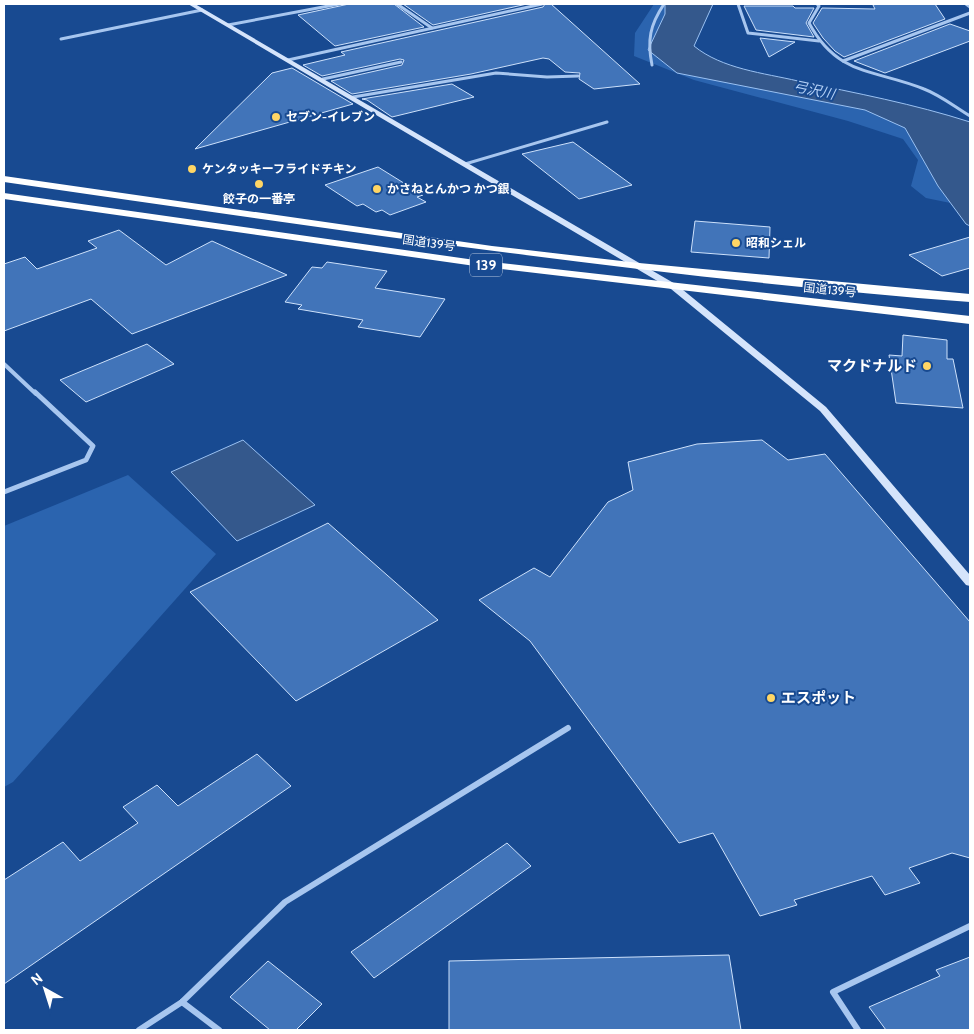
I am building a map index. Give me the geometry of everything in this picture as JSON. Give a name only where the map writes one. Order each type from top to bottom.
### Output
[{"type":"highway","name":"国道139号","points":[[4,179],[492,249],[640,266],[970,298]]},
{"type":"highway","name":"国道139号","points":[[4,196],[476,264],[970,320]]},
{"type":"street","points":[[191,4],[674,286],[823,409],[970,582]]},
{"type":"street","points":[[228,25],[339,4]]},
{"type":"street","points":[[397,4],[432,28]]},
{"type":"street","points":[[288,60],[542,4]]},
{"type":"street","points":[[652,65],[647,38],[653,19],[664,4]]},
{"type":"street","points":[[738,4],[748,34],[818,41]]},
{"type":"street","points":[[817,4],[819,6],[809,23],[818,41],[843,61],[860,71],[924,89],[970,116]]},
{"type":"street","points":[[966,4],[970,7]]},
{"type":"street","points":[[61,39],[202,10]]},
{"type":"street","points":[[843,61],[970,14]]},
{"type":"street","points":[[322,79],[401,62]]},
{"type":"street","points":[[353,97],[496,73],[547,77],[578,76]]},
{"type":"street","points":[[465,164],[607,122]]},
{"type":"street","points":[[4,364],[93,446],[86,460],[4,492]]},
{"type":"street","points":[[139,1030],[182,1002],[284,902],[568,728]]},
{"type":"street","points":[[858,1030],[833,992],[970,926]]},
{"type":"street","points":[[182,1002],[219,1030]]},
{"type":"shaded area","points":[[654,4],[703,4],[680,45],[724,69],[950,122],[970,207],[926,198],[911,186],[918,160],[903,139],[848,121],[694,80],[634,56],[635,33]]},
{"type":"shaded area","points":[[128,475],[216,554],[13,782],[4,787],[4,526]]},
{"type":"water","name":"弓沢川","points":[[665,4],[713,4],[694,46],[717,60],[744,69],[906,104],[970,122],[970,226],[966,224],[938,186],[905,128],[865,110],[677,73],[648,50],[665,14]]},
{"type":"water","points":[[243,440],[315,505],[237,541],[171,472]]},
{"type":"building","points":[[349,4],[394,4],[424,27],[335,46],[298,15]]},
{"type":"building","points":[[403,4],[527,4],[433,25]]},
{"type":"building","points":[[545,4],[551,4],[640,84],[594,89],[579,79],[580,73],[565,72],[549,59],[543,58],[471,74],[352,94],[331,81],[402,65],[404,60],[400,59],[322,76],[303,65],[345,55],[341,52],[543,7]]},
{"type":"building","points":[[935,4],[945,19],[844,57],[835,51],[823,38],[813,23],[822,8],[875,9],[873,5]]},
{"type":"building","points":[[744,6],[814,8],[806,23],[814,37],[756,30]]},
{"type":"building","points":[[950,24],[970,31],[970,41],[885,73],[854,61]]},
{"type":"building","points":[[760,38],[795,42],[769,57]]},
{"type":"building","points":[[292,68],[353,104],[195,149],[272,73]]},
{"type":"building","points":[[452,84],[474,97],[392,117],[367,100],[362,99]]},
{"type":"building","points":[[573,142],[632,185],[579,199],[522,154]]},
{"type":"building","name":"かさねとんかつ かつ銀","points":[[378,167],[423,195],[417,197],[426,202],[390,215],[382,210],[376,212],[363,204],[357,206],[325,185]]},
{"type":"building","points":[[695,221],[770,227],[769,258],[691,252]]},
{"type":"building","points":[[119,230],[166,265],[212,241],[287,275],[132,334],[91,299],[4,331],[4,264],[25,257],[37,269],[97,248],[88,241]]},
{"type":"building","points":[[970,237],[970,268],[942,276],[909,255]]},
{"type":"building","points":[[327,262],[387,271],[375,288],[445,299],[420,337],[358,327],[363,320],[298,309],[302,305],[285,302],[312,267],[322,268]]},
{"type":"building","points":[[903,335],[947,340],[947,359],[953,359],[963,408],[896,403],[889,355],[902,356]]},
{"type":"building","points":[[147,344],[174,364],[86,402],[60,380]]},
{"type":"building","name":"エスポット","points":[[762,440],[788,460],[825,454],[970,622],[970,858],[952,853],[909,868],[920,883],[885,895],[872,876],[794,900],[797,905],[760,916],[713,833],[679,843],[530,641],[479,600],[534,568],[550,577],[608,502],[633,490],[628,462],[697,444]]},
{"type":"building","points":[[328,523],[438,620],[296,701],[190,592]]},
{"type":"building","points":[[257,754],[291,786],[4,984],[4,880],[63,842],[80,861],[138,823],[123,807],[157,785],[178,806]]},
{"type":"building","points":[[507,843],[531,866],[374,978],[351,952]]},
{"type":"building","points":[[729,955],[741,1030],[449,1030],[449,961]]},
{"type":"building","points":[[970,957],[970,1030],[886,1030],[869,1007],[940,976],[936,970]]},
{"type":"building","points":[[268,961],[322,1004],[296,1030],[270,1030],[230,997]]},
{"type":"place","name":"セブン-イレブン","points":[[276,117]]},
{"type":"place","name":"ケンタッキーフライドチキン","points":[[192,169]]},
{"type":"place","name":"餃子の一番亭","points":[[259,184]]},
{"type":"place","name":"かさねとんかつ かつ銀","points":[[377,189]]},
{"type":"place","name":"昭和シェル","points":[[736,243]]},
{"type":"place","name":"マクドナルド","points":[[927,366]]},
{"type":"place","name":"エスポット","points":[[771,698]]}]
